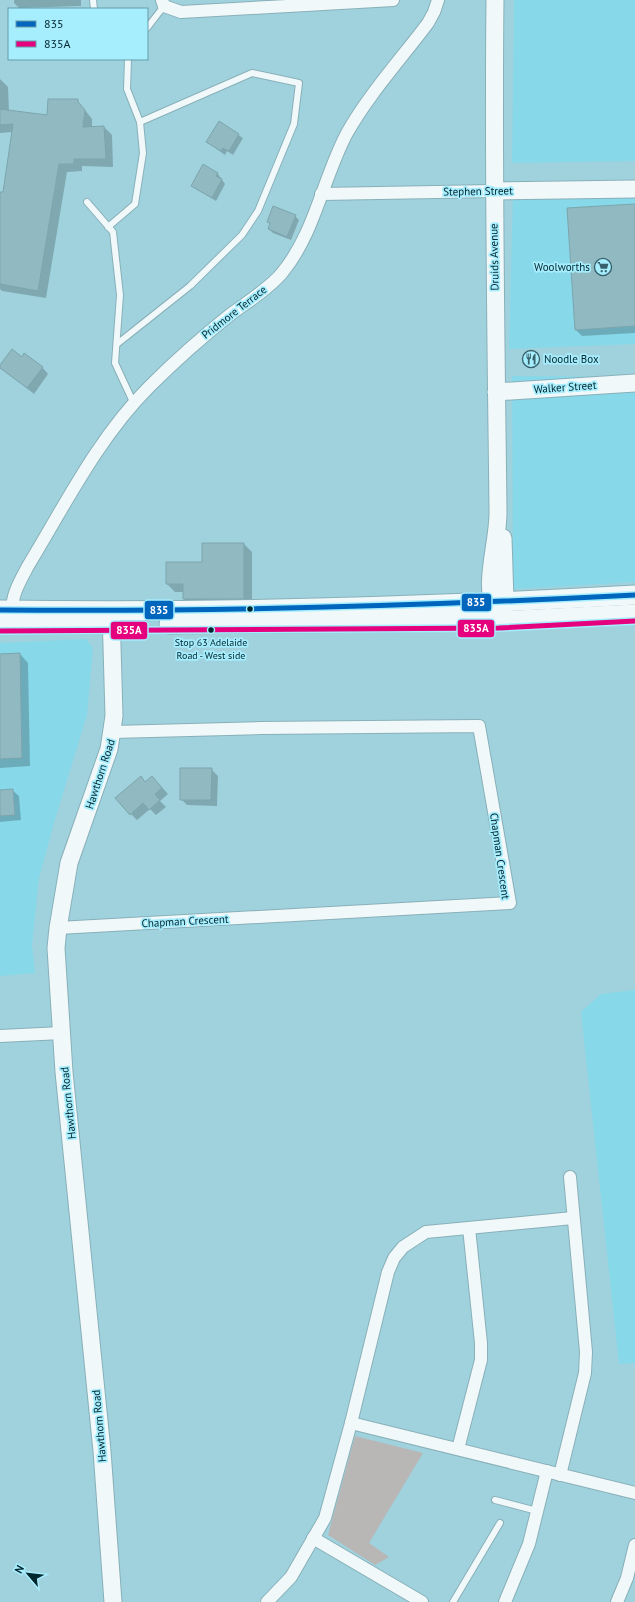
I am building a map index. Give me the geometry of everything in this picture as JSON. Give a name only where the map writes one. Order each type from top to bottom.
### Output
[{"type":"main road","points":[[111,618],[635,595]]},
{"type":"main road","points":[[4,615],[111,618],[499,621],[635,614]]},
{"type":"street","points":[[163,3],[180,12],[323,2],[393,0]]},
{"type":"street","name":"Pridmore Terrace","points":[[4,615],[12,602],[19,583],[83,475],[111,432],[148,388],[196,342],[282,274],[299,246],[330,169],[348,132],[375,92],[428,23],[438,0]]},
{"type":"street","name":"Druids Avenue","points":[[495,0],[494,191],[498,514],[491,572],[498,602],[499,621]]},
{"type":"street","name":"Stephen Street","points":[[321,194],[635,189]]},
{"type":"street","name":"Walker Street","points":[[496,392],[635,383]]},
{"type":"street","name":"Hawthorn Road","points":[[111,618],[114,716],[113,732],[109,750],[69,863],[56,948],[64,1072],[102,1450],[113,1602]]},
{"type":"street","name":"Chapman Crescent","points":[[58,928],[510,903],[479,726],[261,728],[113,732]]},
{"type":"street","points":[[0,1036],[62,1033]]},
{"type":"street","points":[[560,1475],[585,1373],[586,1359],[570,1177]]},
{"type":"street","points":[[267,1602],[291,1577],[325,1518],[351,1423],[388,1272],[394,1258],[403,1247],[426,1232],[573,1218]]},
{"type":"street","points":[[458,1449],[481,1360],[481,1343],[469,1228]]},
{"type":"street","points":[[351,1423],[635,1493]]},
{"type":"street","points":[[505,1602],[529,1544],[547,1471]]},
{"type":"street","points":[[313,1538],[401,1597],[422,1602]]},
{"type":"street","points":[[617,1602],[627,1578],[635,1545]]},
{"type":"lane","points":[[148,26],[163,3]]},
{"type":"lane","points":[[108,227],[135,204],[143,153],[140,122],[127,89],[128,60]]},
{"type":"lane","points":[[117,344],[190,286],[242,236],[258,210],[294,124],[299,83],[252,72],[140,122]]},
{"type":"lane","points":[[87,202],[113,232],[120,295],[115,363],[134,404]]},
{"type":"lane","points":[[494,1500],[537,1511]]},
{"type":"lane","points":[[453,1602],[500,1523]]},
{"type":"shaded area","points":[[514,0],[635,0],[635,161],[512,163]]},
{"type":"shaded area","points":[[635,191],[635,344],[509,349],[513,192]]},
{"type":"shaded area","points":[[512,376],[635,377],[635,582],[513,589]]},
{"type":"shaded area","points":[[86,639],[93,648],[87,715],[39,878],[32,945],[35,973],[0,976],[0,643]]},
{"type":"shaded area","points":[[635,990],[635,1363],[619,1364],[581,1012],[601,994]]},
{"type":"shaded area","points":[[355,1436],[423,1453],[369,1543],[389,1557],[375,1565],[328,1535]]},
{"type":"building","points":[[48,99],[78,99],[78,102],[85,110],[83,127],[104,126],[106,159],[74,159],[74,164],[59,164],[38,291],[0,284],[0,192],[3,192],[13,124],[0,125],[0,109],[47,115]]},
{"type":"building","points":[[219,121],[239,134],[229,151],[223,148],[221,151],[206,142]]},
{"type":"building","points":[[203,164],[218,173],[216,176],[222,179],[212,198],[191,186]]},
{"type":"building","name":"Woolworths","points":[[635,204],[635,326],[575,330],[567,208]]},
{"type":"building","points":[[273,206],[296,215],[287,237],[268,229],[270,223],[267,222]]},
{"type":"building","points":[[12,349],[22,357],[24,353],[43,367],[27,388],[0,368],[0,365]]},
{"type":"building","points":[[202,543],[244,543],[244,599],[183,599],[183,584],[166,584],[166,562],[202,562]]},
{"type":"building","points":[[20,653],[22,758],[0,759],[0,654]]},
{"type":"building","points":[[180,768],[212,768],[211,800],[180,800]]},
{"type":"building","points":[[141,776],[145,782],[152,776],[162,788],[155,794],[160,800],[149,810],[143,803],[130,815],[115,798]]},
{"type":"building","points":[[13,789],[15,815],[0,816],[0,790]]},
{"type":"transit line","name":"835","points":[[0,610],[238,609],[476,602],[635,595]]},
{"type":"transit line","name":"835A","points":[[0,631],[499,628],[635,621]]},
{"type":"place","name":"Woolworths","points":[[603,267]]},
{"type":"place","name":"Noodle Box","points":[[531,359]]},
{"type":"place","name":"Stop 63 Adelaide Road - West side","points":[[211,630]]}]
